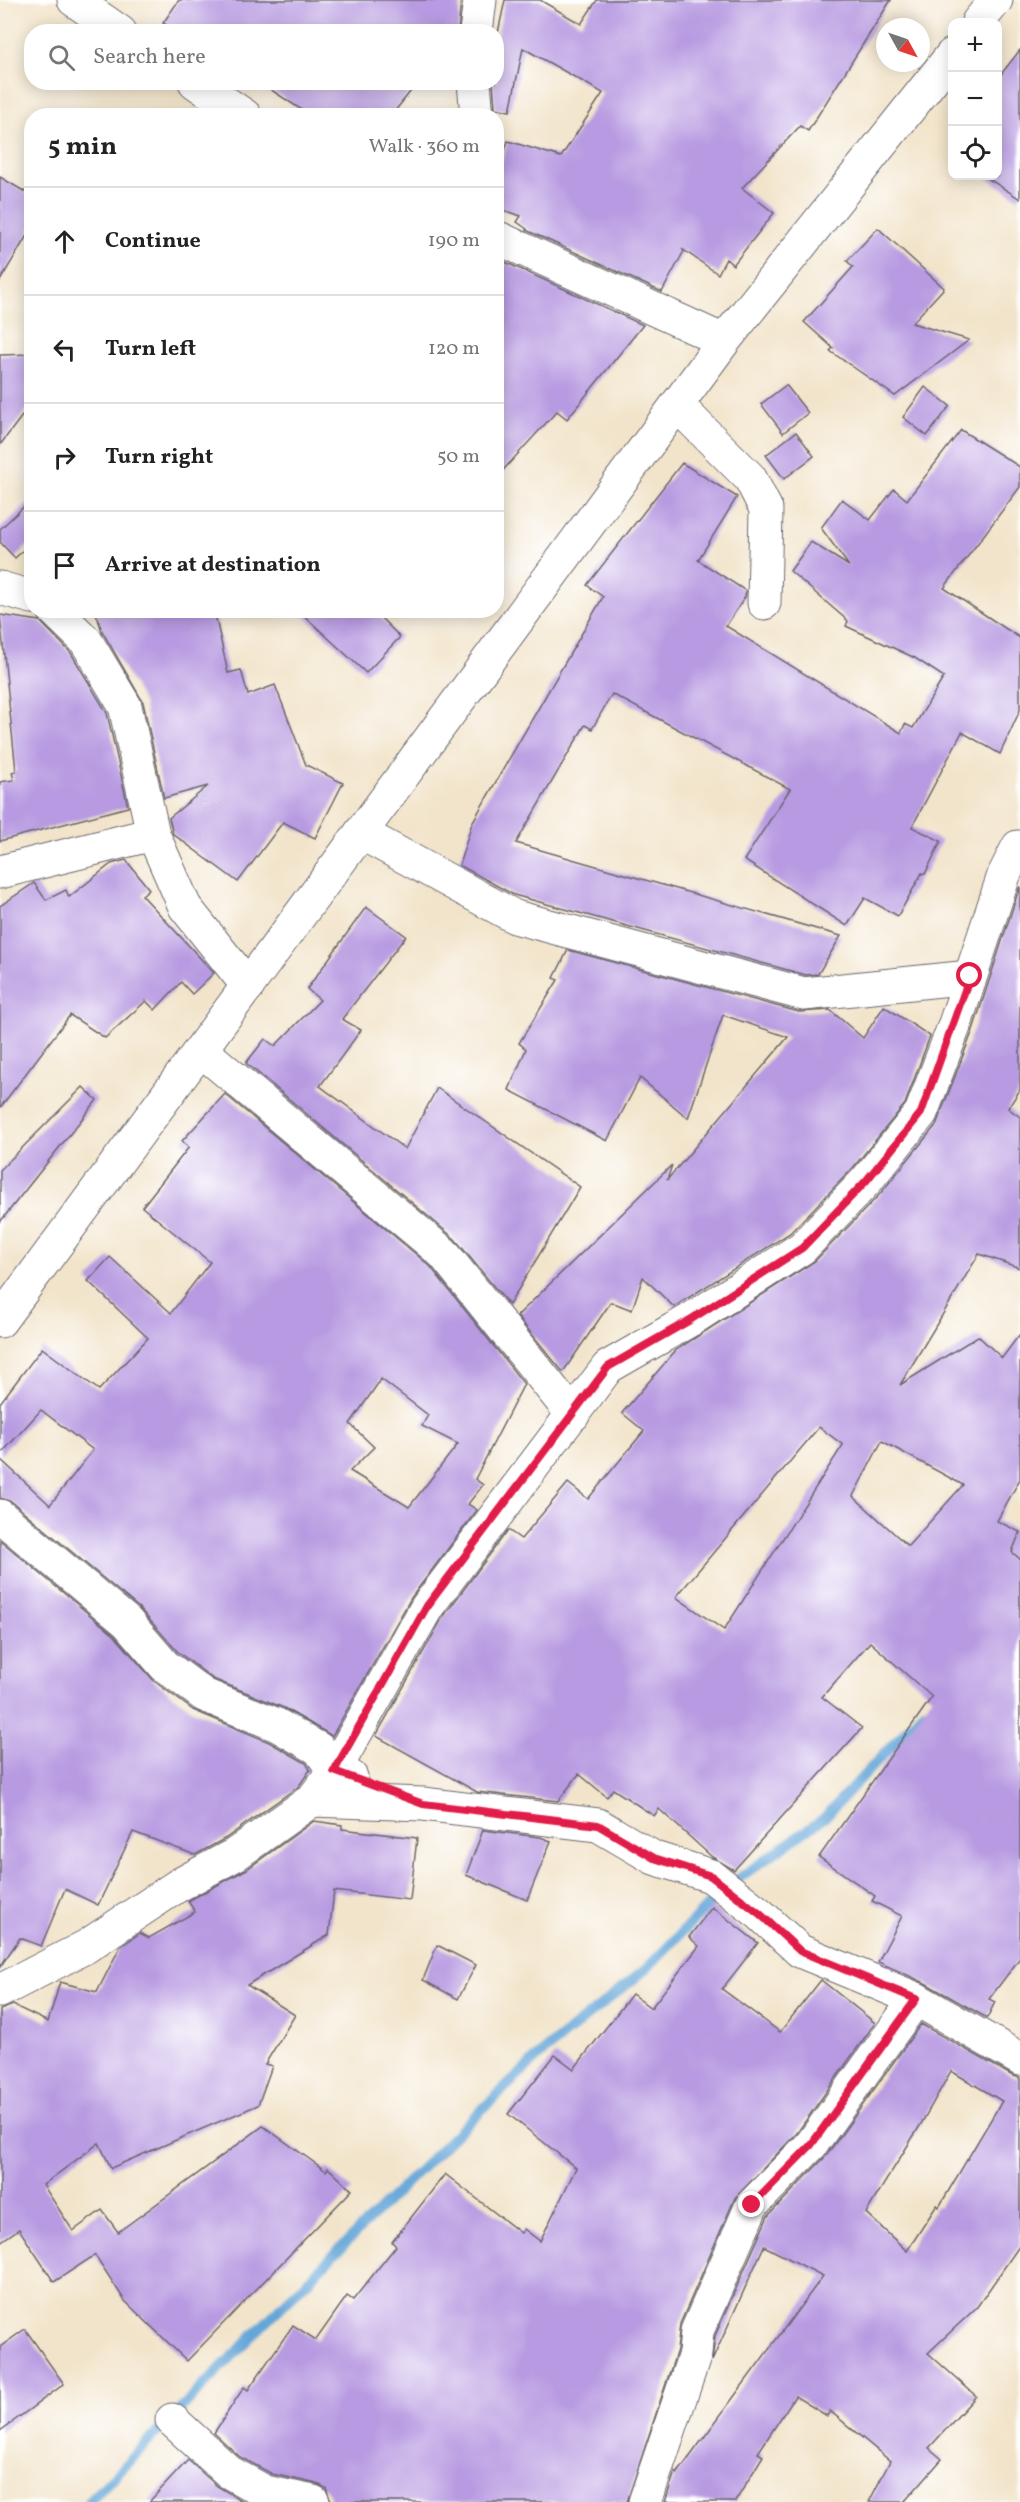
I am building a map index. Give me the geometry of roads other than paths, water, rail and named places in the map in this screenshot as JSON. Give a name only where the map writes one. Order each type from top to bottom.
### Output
[{"type":"street","points":[[74,0],[108,24]]},
{"type":"street","points":[[477,24],[480,0]]},
{"type":"street","points":[[981,18],[996,0]]},
{"type":"street","points":[[0,1321],[724,341],[948,60]]},
{"type":"street","points":[[207,90],[233,108]]},
{"type":"street","points":[[475,90],[476,108]]},
{"type":"street","points":[[504,241],[724,341]]},
{"type":"street","points":[[677,405],[750,478],[766,508],[764,603]]},
{"type":"street","points":[[0,588],[24,595]]},
{"type":"street","points":[[62,618],[86,641],[125,706],[153,834],[185,907],[248,986]]},
{"type":"street","points":[[0,872],[153,834]]},
{"type":"street","points":[[361,834],[515,917],[804,994],[970,976]]},
{"type":"street","points":[[0,1991],[87,1946],[177,1886],[237,1854],[312,1800],[334,1771],[427,1606],[608,1367],[690,1320],[802,1248],[866,1181],[921,1113],[1004,875],[1017,847],[1020,848]]},
{"type":"street","points":[[201,1050],[443,1253],[573,1415]]},
{"type":"street","points":[[0,1516],[127,1622],[165,1666],[204,1695],[277,1725],[319,1749],[334,1771],[423,1804]]},
{"type":"street","points":[[312,1800],[423,1804],[598,1825],[654,1858],[711,1876],[760,1914],[800,1951],[916,1999],[1020,2059]]},
{"type":"street","points":[[645,2502],[695,2354],[696,2331],[752,2205],[811,2145],[916,1999]]},
{"type":"street","points":[[172,2420],[230,2472],[265,2492],[313,2502]]},
{"type":"waterway","points":[[89,2502],[457,2133],[541,2054],[646,1969],[725,1888],[824,1818],[924,1711]]}]
